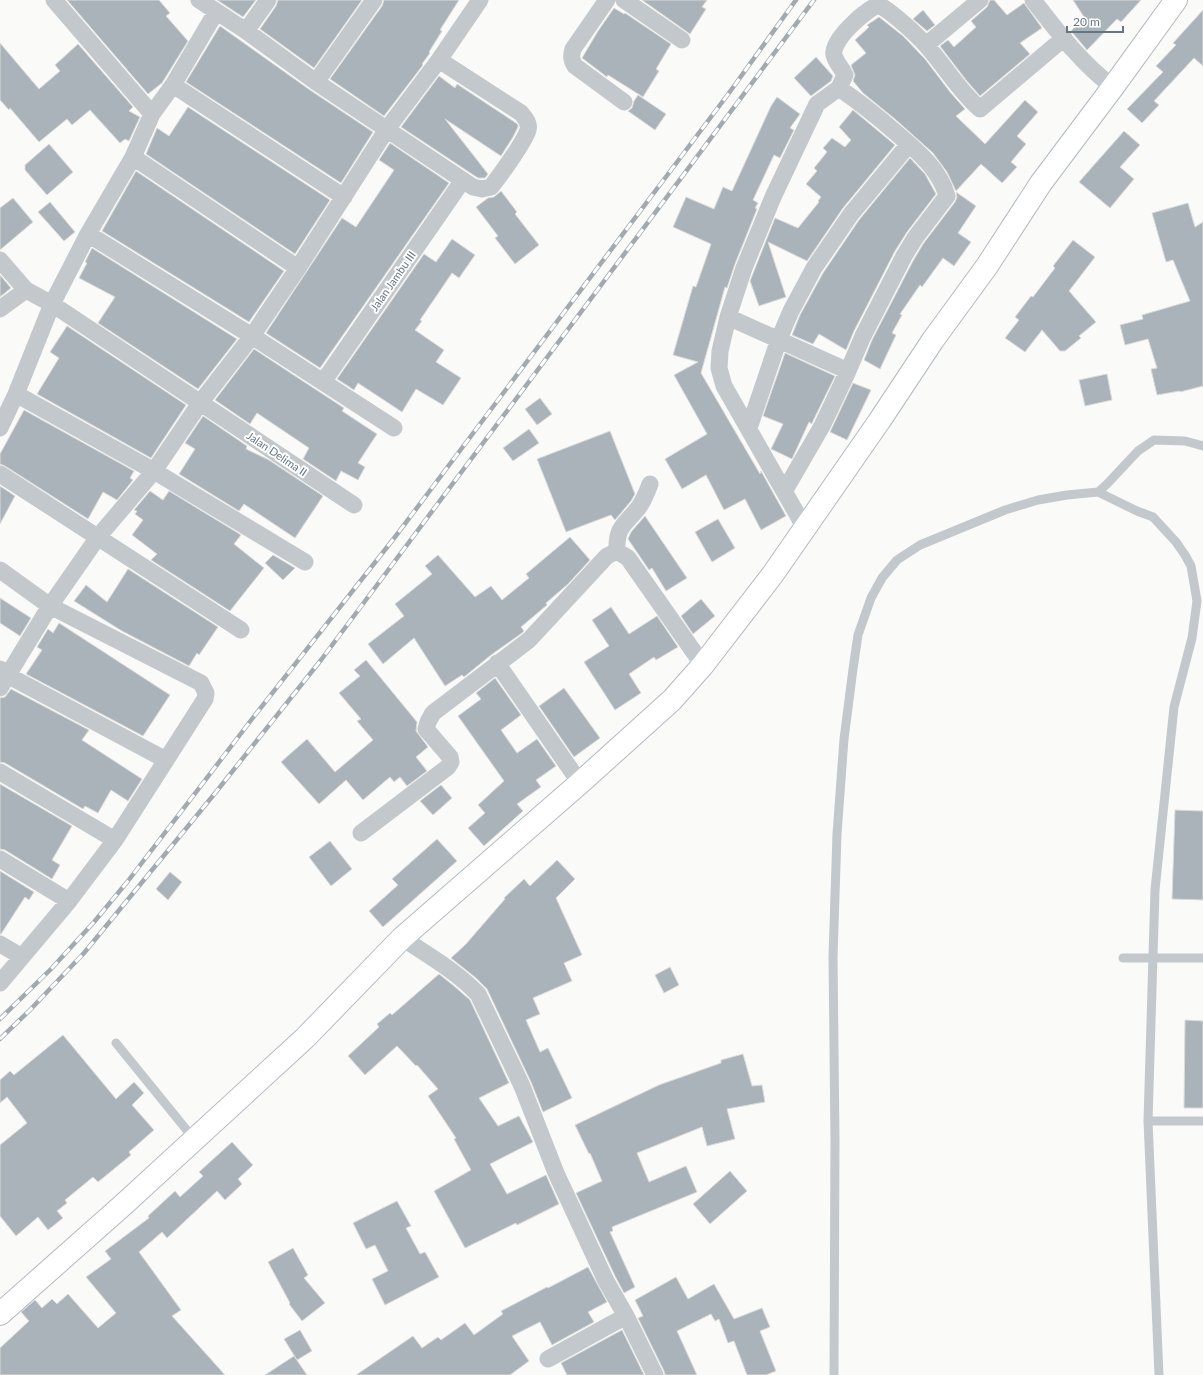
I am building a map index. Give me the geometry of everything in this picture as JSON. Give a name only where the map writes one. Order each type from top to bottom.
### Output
[{"type":"street","points":[[54,0],[152,114]]},
{"type":"street","points":[[199,0],[246,31],[316,82],[473,187],[482,189],[491,187],[524,139],[529,129],[528,121],[521,113],[438,60]]},
{"type":"street","points":[[246,31],[268,0]]},
{"type":"street","points":[[316,82],[374,0]]},
{"type":"street","points":[[166,760],[3,678],[50,606],[98,537],[154,471],[200,403],[252,336],[298,268],[387,129],[480,0]]},
{"type":"street","points":[[607,0],[573,49],[572,61],[575,66],[624,102]]},
{"type":"street","points":[[624,0],[682,40]]},
{"type":"street","points":[[926,45],[980,0]]},
{"type":"street","points":[[1034,0],[1086,64],[1097,75],[1114,87]]},
{"type":"street","points":[[0,1314],[117,1210],[305,1038],[402,938],[580,783],[672,700],[703,665],[773,574],[880,420],[933,340],[987,266],[1041,183],[1114,87],[1176,0]]},
{"type":"street","points":[[805,528],[785,490],[764,458],[749,428],[724,386],[719,368],[720,351],[728,317],[744,268],[773,197],[817,104],[839,88],[845,74],[834,56],[834,50],[843,34],[865,12],[878,5],[887,10],[926,45],[969,100],[980,109],[1064,38]]},
{"type":"street","points":[[0,428],[16,394],[52,304],[88,234],[133,157],[152,114],[173,85],[216,12]]},
{"type":"street","points":[[173,85],[344,197]]},
{"type":"street","points":[[785,490],[822,426],[863,336],[904,256],[915,238],[947,196],[944,186],[930,164],[867,107],[839,88]]},
{"type":"street","points":[[749,428],[779,339],[791,311],[814,268],[851,214],[909,144]]},
{"type":"street","points":[[133,157],[298,268]]},
{"type":"street","name":"Jalan Jambu III","points":[[323,382],[463,180]]},
{"type":"street","points":[[88,234],[252,336],[394,428]]},
{"type":"street","points":[[0,260],[26,290],[0,309]]},
{"type":"street","name":"Jalan Delima II","points":[[26,290],[52,304],[354,505]]},
{"type":"street","points":[[728,317],[848,371]]},
{"type":"street","points":[[16,394],[154,471],[305,562]]},
{"type":"street","points":[[0,474],[241,630]]},
{"type":"street","points":[[617,551],[616,538],[620,528],[640,506],[650,484]]},
{"type":"street","points":[[617,551],[628,558],[703,665]]},
{"type":"street","points":[[361,833],[448,767],[451,762],[450,757],[426,729],[433,713],[529,640],[607,556],[617,551]]},
{"type":"street","points":[[0,570],[50,606],[201,683],[206,693],[204,699],[166,760],[114,840],[69,901],[0,983]]},
{"type":"street","points":[[497,663],[580,783]]},
{"type":"street","points":[[0,772],[114,840]]},
{"type":"street","points":[[0,859],[69,901]]},
{"type":"street","points":[[402,938],[451,970],[478,994],[522,1086],[556,1173],[606,1281],[626,1316],[655,1375]]},
{"type":"street","points":[[0,944],[22,957]]},
{"type":"street","points":[[548,1359],[626,1316]]},
{"type":"lane","points":[[1098,492],[1138,451],[1154,440],[1185,441],[1203,446]]},
{"type":"lane","points":[[834,1375],[834,941],[837,834],[844,739],[858,635],[871,598],[882,578],[897,560],[920,545],[1005,510],[1038,500],[1098,492],[1137,512],[1153,517],[1176,542],[1185,555],[1190,566],[1200,600],[1174,707],[1155,890],[1148,1121],[1159,1375]]},
{"type":"lane","points":[[1123,958],[1203,958]]},
{"type":"lane","points":[[116,1043],[194,1139]]},
{"type":"lane","points":[[1148,1121],[1203,1121]]},
{"type":"building","points":[[67,0],[159,0],[170,13],[166,16],[188,41],[162,83],[148,94]]},
{"type":"building","points":[[217,0],[256,0],[243,17]]},
{"type":"building","points":[[278,0],[362,0],[314,68],[260,29],[276,6]]},
{"type":"building","points":[[384,0],[459,0],[440,30],[442,31],[422,64],[423,65],[384,116],[330,79],[382,6]]},
{"type":"building","points":[[642,0],[707,0],[702,7],[706,9],[690,34]]},
{"type":"building","points":[[990,0],[994,0],[1007,15],[1024,3],[1042,28],[1020,43],[1030,54],[980,96],[940,46],[948,40],[954,47],[976,27],[971,21],[987,7]]},
{"type":"building","points":[[1073,0],[1141,0],[1121,22],[1117,19],[1087,50],[1071,31],[1084,17]]},
{"type":"building","points":[[614,8],[624,14],[625,13],[671,44],[656,69],[659,71],[643,97],[608,75],[607,77],[582,58]]},
{"type":"building","points":[[923,10],[935,25],[927,31],[913,19]]},
{"type":"building","points":[[1203,10],[1203,66],[1194,58],[1154,101],[1159,105],[1142,123],[1127,109],[1163,72],[1156,66],[1176,45],[1173,43]]},
{"type":"building","points":[[879,17],[903,36],[925,59],[965,109],[956,116],[985,144],[1025,100],[1038,112],[1017,136],[1026,144],[1011,162],[1017,167],[1002,183],[981,164],[956,191],[947,172],[933,153],[863,93],[853,81],[855,75],[851,65],[866,53],[855,40],[869,27],[867,25]]},
{"type":"building","points":[[220,26],[310,90],[373,132],[341,183],[186,82]]},
{"type":"building","points":[[0,43],[39,89],[60,71],[55,65],[78,44],[133,107],[129,111],[140,117],[129,141],[125,139],[120,143],[90,110],[72,125],[67,119],[39,142],[10,108],[9,110],[0,100]]},
{"type":"building","points":[[816,57],[833,76],[831,81],[811,96],[794,78]]},
{"type":"building","points":[[439,76],[455,88],[457,84],[518,125],[513,137],[501,156],[445,119],[488,174],[485,178],[478,178],[401,127]]},
{"type":"building","points":[[638,95],[666,114],[655,130],[628,111],[632,108]]},
{"type":"building","points":[[777,97],[800,114],[790,128],[794,130],[780,158],[774,155],[753,200],[758,203],[755,208],[757,209],[727,288],[725,287],[701,373],[760,474],[761,471],[786,516],[761,530],[745,499],[724,510],[706,475],[682,489],[665,459],[707,434],[674,375],[698,362],[673,355],[693,286],[696,287],[711,244],[673,227],[686,197],[714,209],[723,187],[732,191],[771,106]]},
{"type":"building","points":[[188,107],[330,200],[295,254],[146,154],[157,128],[169,136]]},
{"type":"building","points":[[853,110],[895,145],[843,208],[807,261],[768,242],[786,297],[759,306],[750,281],[775,218],[798,228],[819,202],[818,201],[821,197],[806,184],[817,171],[814,168],[827,152],[823,148],[832,138],[845,147],[851,140],[839,127]]},
{"type":"building","points":[[1124,131],[1140,145],[1120,167],[1134,179],[1110,208],[1079,182]]},
{"type":"building","points":[[390,143],[449,183],[320,368],[266,333],[342,218],[356,227],[394,170],[379,160]]},
{"type":"building","points":[[49,144],[73,172],[47,195],[25,170],[25,165]]},
{"type":"building","points":[[910,158],[925,174],[936,194],[907,232],[895,251],[854,331],[846,350],[819,334],[813,344],[792,335],[800,315],[823,273],[859,220]]},
{"type":"building","points":[[136,171],[284,271],[249,322],[102,231]]},
{"type":"building","points":[[501,191],[517,212],[515,214],[539,245],[515,264],[495,238],[498,236],[476,207],[488,198],[494,197]]},
{"type":"building","points":[[956,192],[976,206],[958,233],[971,242],[954,266],[943,258],[922,287],[920,285],[900,314],[902,315],[892,333],[896,335],[880,369],[864,360],[872,340],[923,244],[955,202],[957,197]]},
{"type":"building","points":[[13,198],[33,222],[0,250],[0,208]]},
{"type":"building","points":[[50,202],[75,232],[64,241],[38,212]]},
{"type":"building","points":[[1188,203],[1195,227],[1203,222],[1203,386],[1180,392],[1157,395],[1151,369],[1157,368],[1148,339],[1125,345],[1120,325],[1143,319],[1142,315],[1190,301],[1173,260],[1166,262],[1152,213]]},
{"type":"building","points":[[452,239],[475,255],[459,278],[452,273],[420,320],[422,321],[415,330],[444,350],[436,362],[461,378],[443,405],[416,389],[402,412],[358,383],[354,390],[337,379],[424,254],[436,262]]},
{"type":"building","points":[[1073,240],[1095,257],[1069,291],[1096,322],[1079,336],[1081,338],[1065,351],[1060,351],[1042,330],[1025,352],[1005,338],[1019,320],[1015,317],[1031,296],[1033,297],[1055,268],[1053,266]]},
{"type":"building","points":[[92,248],[237,339],[198,389],[98,323],[115,297],[79,278],[87,263],[85,262]]},
{"type":"building","points":[[0,275],[11,288],[0,297]]},
{"type":"building","points":[[67,326],[186,405],[151,458],[37,394],[59,358],[50,352]]},
{"type":"building","points":[[254,349],[344,408],[342,411],[377,434],[358,463],[365,467],[358,480],[341,471],[336,481],[303,459],[309,448],[257,413],[250,424],[215,400]]},
{"type":"building","points":[[785,353],[835,376],[812,424],[809,422],[792,459],[771,449],[783,424],[763,416]]},
{"type":"building","points":[[1107,374],[1112,400],[1085,406],[1079,380]]},
{"type":"building","points":[[853,383],[871,390],[847,440],[830,432]]},
{"type":"building","points":[[540,398],[552,414],[537,425],[525,409]]},
{"type":"building","points":[[24,410],[134,471],[130,478],[133,480],[117,500],[103,492],[88,519],[0,464],[0,454]]},
{"type":"building","points":[[203,416],[247,446],[246,449],[269,460],[323,496],[295,538],[244,504],[239,511],[179,474],[195,449],[185,443]]},
{"type":"building","points":[[529,429],[539,443],[513,461],[503,448]]},
{"type":"building","points":[[610,431],[635,494],[615,520],[611,515],[566,532],[537,459]]},
{"type":"building","points":[[0,486],[15,496],[0,524]]},
{"type":"building","points":[[150,491],[163,500],[169,491],[241,535],[234,544],[264,568],[230,611],[151,560],[157,554],[132,535],[143,520],[135,514],[137,511],[134,510]]},
{"type":"building","points":[[645,516],[687,578],[666,591],[652,568],[649,570],[628,539],[631,532]]},
{"type":"building","points":[[718,519],[735,548],[712,562],[695,532]]},
{"type":"building","points":[[570,537],[590,560],[568,584],[546,603],[547,605],[521,627],[524,631],[522,633],[491,655],[464,677],[462,675],[445,686],[414,638],[383,664],[368,644],[404,616],[395,604],[432,574],[425,566],[438,555],[475,597],[491,586],[502,600],[529,578],[526,574]]},
{"type":"building","points":[[273,555],[295,568],[283,580],[265,563]]},
{"type":"building","points":[[128,569],[218,627],[199,655],[197,653],[189,666],[122,631],[74,601],[86,585],[107,602]]},
{"type":"building","points":[[0,598],[31,618],[20,636],[0,623]]},
{"type":"building","points":[[701,599],[715,616],[693,634],[681,616]]},
{"type":"building","points":[[611,607],[629,634],[657,616],[678,647],[656,660],[654,657],[629,674],[641,693],[615,710],[584,662],[609,646],[592,620]]},
{"type":"building","points":[[59,623],[170,695],[143,736],[26,674],[42,650],[37,647],[48,629],[53,633]]},
{"type":"building","points":[[366,660],[417,722],[416,731],[428,747],[416,757],[427,771],[407,786],[400,777],[394,782],[390,777],[363,800],[346,780],[319,804],[281,762],[307,739],[335,772],[373,740],[357,721],[361,719],[339,693],[360,676],[354,670]]},
{"type":"building","points":[[495,678],[521,715],[501,730],[517,753],[537,739],[556,766],[536,780],[541,787],[517,804],[523,811],[484,846],[468,828],[485,813],[478,805],[504,781],[458,716],[481,699],[476,693]]},
{"type":"building","points":[[564,688],[600,738],[574,757],[539,706]]},
{"type":"building","points":[[11,689],[89,730],[82,740],[142,779],[128,801],[111,790],[98,813],[85,806],[83,809],[5,763],[0,762],[0,698],[5,697]]},
{"type":"building","points":[[0,784],[72,826],[52,860],[60,865],[52,879],[5,850],[0,849]]},
{"type":"building","points":[[441,785],[452,798],[433,815],[420,801]]},
{"type":"building","points":[[1175,810],[1203,811],[1203,900],[1172,899]]},
{"type":"building","points":[[437,839],[457,861],[383,927],[369,911],[398,885],[392,879]]},
{"type":"building","points":[[330,841],[352,869],[331,886],[309,857]]},
{"type":"building","points":[[557,860],[575,879],[556,898],[582,955],[564,963],[572,981],[533,998],[540,1014],[526,1020],[540,1052],[548,1048],[572,1098],[543,1112],[531,1082],[487,989],[451,958],[466,944],[505,899],[504,898],[524,879],[530,886]]},
{"type":"building","points":[[0,871],[34,892],[29,900],[25,897],[1,934],[0,934]]},
{"type":"building","points":[[170,872],[182,882],[168,900],[156,889]]},
{"type":"building","points":[[670,967],[679,985],[664,993],[655,975]]},
{"type":"building","points":[[439,974],[470,1000],[509,1083],[479,1098],[498,1126],[519,1116],[533,1142],[490,1164],[507,1194],[546,1175],[559,1204],[517,1225],[516,1223],[465,1248],[434,1191],[471,1170],[454,1139],[456,1138],[428,1096],[438,1089],[417,1065],[416,1066],[397,1046],[365,1075],[348,1056],[379,1027],[377,1024],[390,1013],[392,1015]]},
{"type":"building","points":[[1185,1020],[1203,1021],[1203,1108],[1184,1108]]},
{"type":"building","points":[[63,1035],[116,1099],[134,1082],[144,1093],[132,1105],[154,1130],[129,1152],[131,1155],[98,1182],[93,1177],[65,1200],[67,1203],[57,1211],[63,1218],[48,1230],[38,1217],[16,1236],[0,1216],[0,1145],[27,1123],[7,1097],[0,1103],[0,1080],[10,1071],[14,1075]]},
{"type":"building","points":[[743,1054],[752,1086],[762,1085],[765,1102],[727,1109],[735,1139],[707,1146],[702,1127],[637,1153],[649,1182],[686,1166],[697,1192],[612,1227],[613,1231],[610,1232],[635,1287],[624,1293],[576,1193],[602,1181],[590,1153],[589,1154],[575,1125],[659,1085],[721,1063],[721,1060]]},
{"type":"building","points":[[232,1142],[253,1165],[238,1179],[242,1184],[225,1200],[217,1191],[167,1238],[162,1232],[139,1252],[181,1310],[172,1316],[225,1375],[0,1375],[0,1348],[29,1321],[21,1312],[35,1300],[42,1308],[52,1299],[57,1304],[68,1294],[98,1328],[116,1313],[86,1277],[111,1259],[105,1251],[149,1218],[148,1216],[175,1191],[180,1197],[203,1176],[199,1172]]},
{"type":"building","points":[[730,1171],[747,1191],[710,1224],[693,1204]]},
{"type":"building","points":[[397,1201],[411,1226],[406,1228],[420,1254],[425,1252],[439,1277],[385,1305],[372,1279],[388,1271],[375,1245],[366,1249],[353,1223]]},
{"type":"building","points":[[293,1248],[308,1275],[304,1278],[325,1303],[302,1321],[289,1304],[290,1303],[268,1262]]},
{"type":"building","points":[[588,1267],[607,1302],[588,1312],[594,1322],[552,1345],[540,1322],[512,1336],[529,1361],[510,1375],[356,1375],[413,1336],[422,1348],[438,1337],[441,1340],[465,1323],[474,1335],[503,1314],[501,1311]]},
{"type":"building","points":[[676,1277],[688,1299],[714,1284],[734,1319],[762,1308],[770,1327],[760,1331],[776,1371],[766,1375],[747,1375],[734,1341],[728,1343],[719,1319],[715,1321],[711,1314],[677,1331],[697,1375],[665,1375],[638,1318],[643,1316],[635,1300]]},
{"type":"building","points":[[300,1330],[312,1351],[297,1360],[284,1339]]},
{"type":"building","points":[[622,1330],[644,1375],[567,1375],[561,1363]]},
{"type":"building","points":[[294,1356],[307,1375],[265,1375]]},
{"type":"railway","points":[[0,1019],[52,968],[94,922],[128,881],[252,719],[395,537],[729,93],[796,0]]},
{"type":"railway","points":[[0,1039],[84,953],[216,792],[321,660],[814,0]]}]
